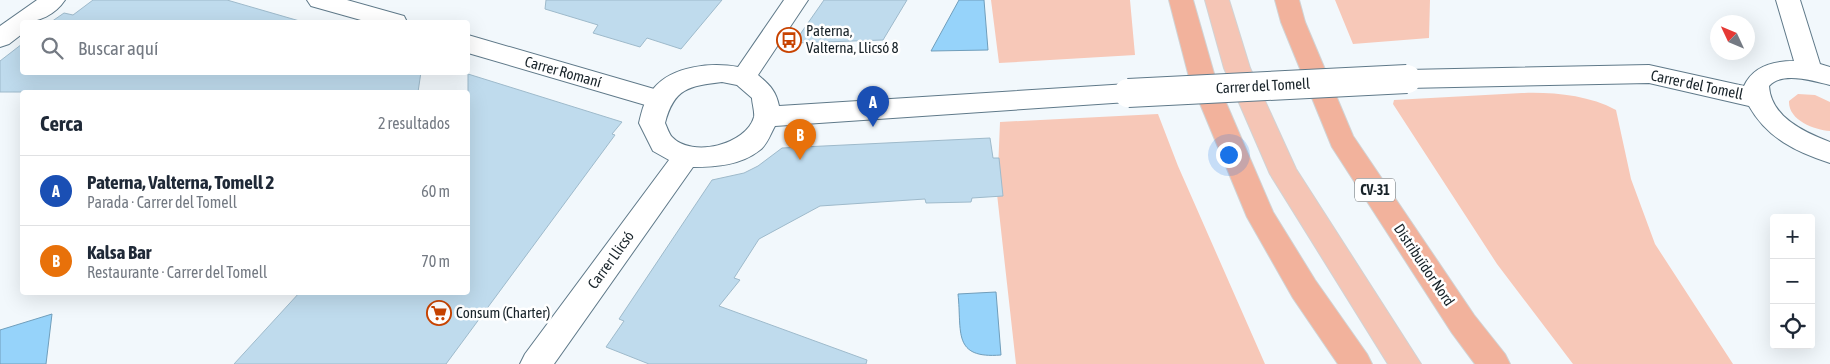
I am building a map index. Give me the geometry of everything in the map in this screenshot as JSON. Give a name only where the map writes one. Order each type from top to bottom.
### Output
[{"type":"highway","points":[[1180,0],[1202,77],[1261,217],[1304,289],[1356,364]]},
{"type":"highway","name":"Distribuïdor Nord","points":[[1287,0],[1293,22],[1341,140],[1463,324],[1494,364]]},
{"type":"main road","points":[[1217,0],[1237,68],[1284,174],[1405,364]]},
{"type":"street","points":[[25,20],[53,0]]},
{"type":"street","points":[[319,0],[389,20]]},
{"type":"street","points":[[744,77],[796,0]]},
{"type":"street","points":[[1788,0],[1819,73],[1779,69],[1765,74],[1757,84],[1757,98],[1766,114],[1781,129],[1803,143],[1830,153]]},
{"type":"street","points":[[0,38],[20,24]]},
{"type":"street","name":"Carrer Romaní","points":[[470,45],[659,100]]},
{"type":"street","points":[[722,73],[744,77],[764,94],[767,117],[752,142],[722,157],[686,157],[662,144],[652,123],[659,100],[675,85],[697,75],[722,73]]},
{"type":"street","name":"Carrer del Tomell","points":[[767,117],[1128,93],[1539,74],[1649,74],[1757,98]]},
{"type":"street","name":"Carrer Llicsó","points":[[536,364],[686,157]]},
{"type":"shaded area","points":[[991,0],[1130,0],[1135,55],[999,63]]},
{"type":"shaded area","points":[[1335,0],[1430,0],[1429,38],[1353,44]]},
{"type":"shaded area","points":[[1546,93],[1582,98],[1616,110],[1631,179],[1655,244],[1733,364],[1573,364],[1497,264],[1393,104],[1394,100]]},
{"type":"shaded area","points":[[1798,94],[1815,95],[1830,102],[1830,131],[1817,129],[1797,119],[1790,108],[1789,101]]},
{"type":"shaded area","points":[[1158,114],[1178,166],[1265,364],[1016,364],[997,194],[1000,122]]},
{"type":"water","points":[[959,0],[984,0],[988,50],[931,51]]},
{"type":"water","points":[[996,292],[1001,355],[985,355],[974,352],[967,347],[963,340],[960,331],[958,294]]},
{"type":"water","points":[[52,314],[46,364],[0,364],[0,330]]},
{"type":"building","points":[[93,0],[227,0],[296,20],[54,20],[64,13],[73,15]]},
{"type":"building","points":[[546,0],[722,0],[681,49],[647,38],[640,47],[593,33],[598,25],[545,9]]},
{"type":"building","points":[[824,0],[907,0],[883,40],[794,43]]},
{"type":"building","points":[[20,46],[20,75],[421,75],[418,90],[20,90],[20,92],[0,92],[0,61]]},
{"type":"building","points":[[468,75],[470,75],[622,122],[612,134],[615,135],[446,364],[234,364],[297,295],[470,295],[470,90],[468,90]]},
{"type":"building","points":[[990,138],[993,158],[999,158],[1003,196],[972,198],[971,202],[926,203],[925,199],[820,206],[759,239],[734,278],[740,280],[719,306],[867,360],[866,364],[649,364],[606,347],[624,321],[619,319],[712,180],[744,173],[758,166],[782,148]]},
{"type":"place","name":"Paterna, Valterna, Llicsó 8","points":[[789,40]]},
{"type":"place","name":"Paterna, Valterna, Tomell 2","points":[[873,127]]},
{"type":"place","name":"Kalsa Bar","points":[[800,160]]},
{"type":"place","name":"Consum (Charter)","points":[[439,313]]}]
